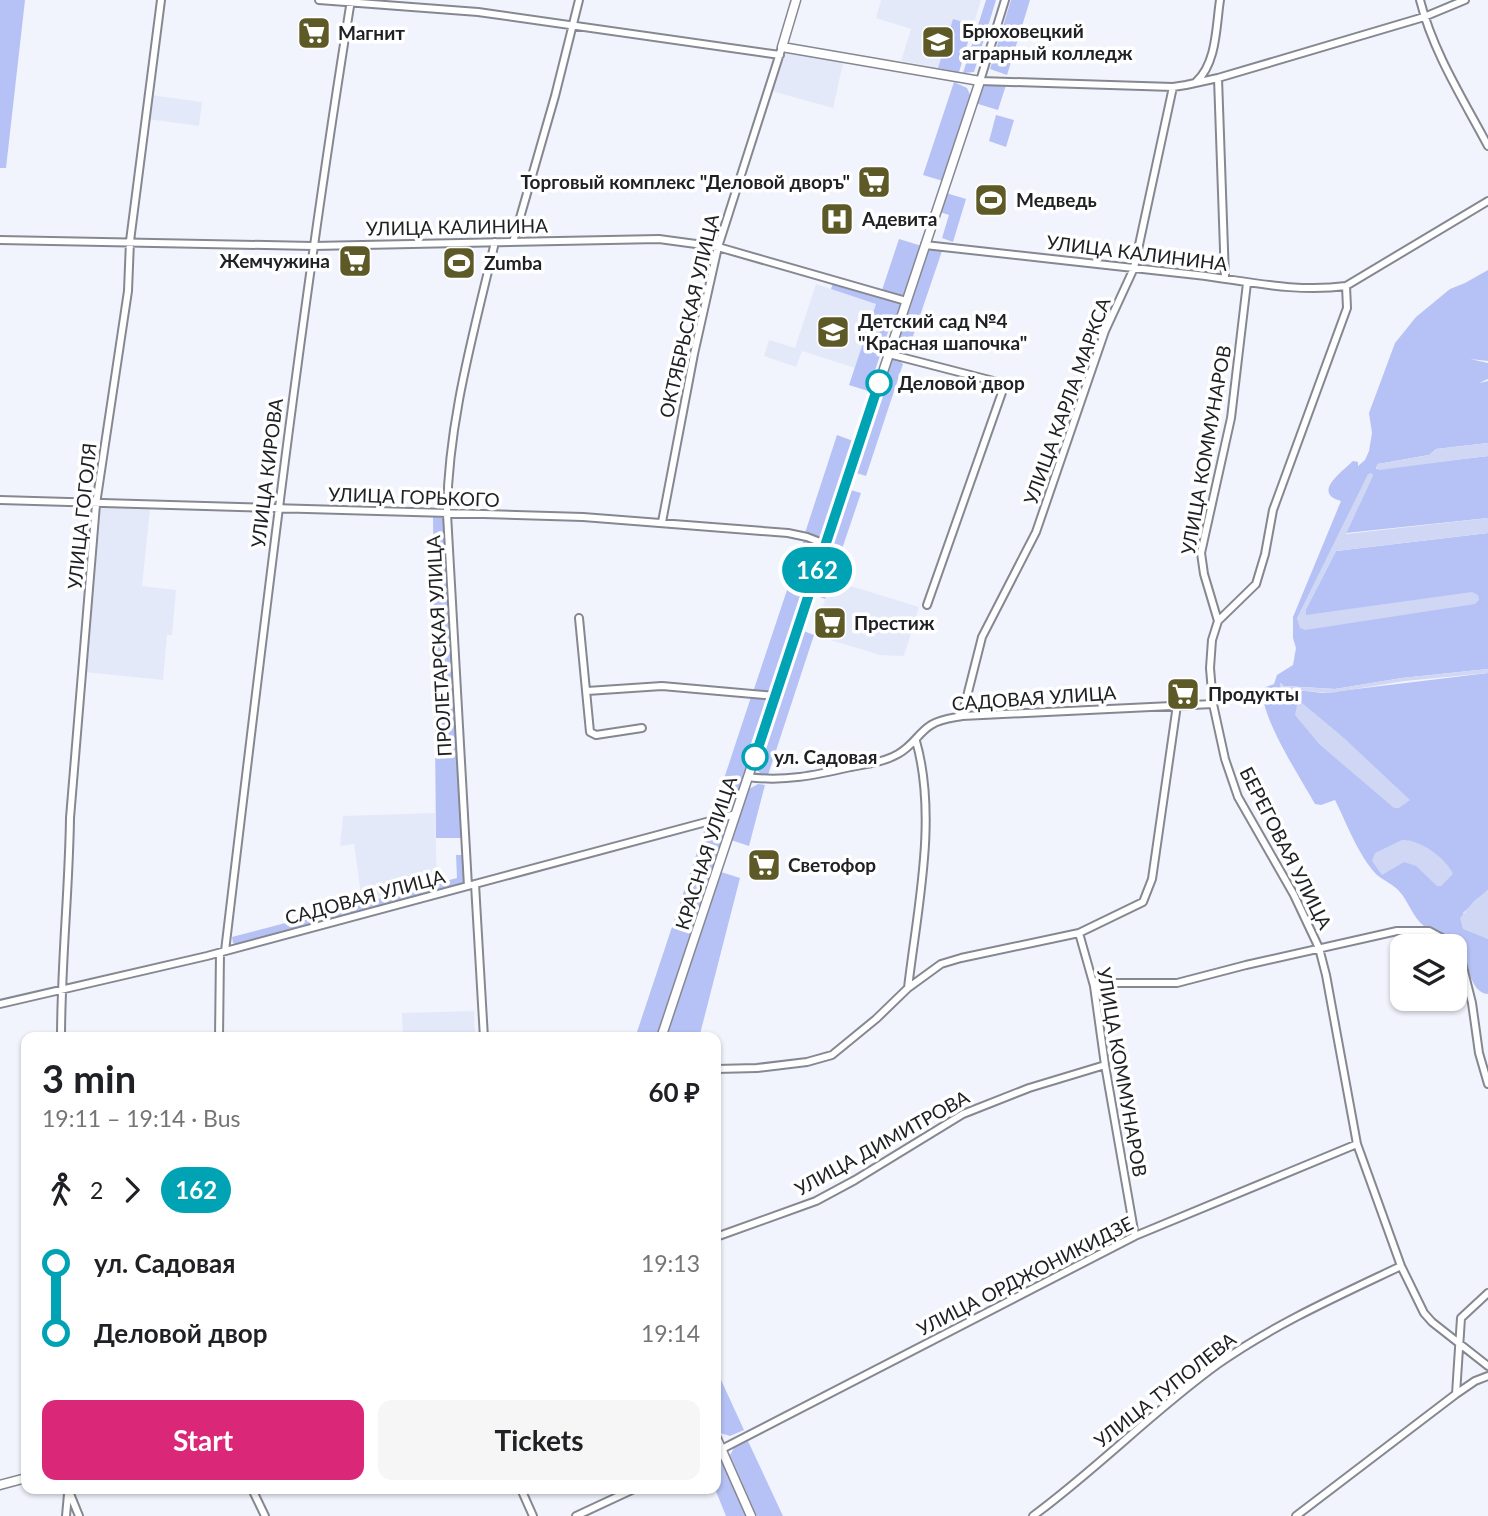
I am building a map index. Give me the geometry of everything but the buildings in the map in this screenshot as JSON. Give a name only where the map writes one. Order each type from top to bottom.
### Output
[{"type":"street","name":"УЛИЦА ГОГОЛЯ","points":[[61,1032],[71,797],[96,503],[128,291],[130,241],[160,0]]},
{"type":"street","points":[[319,0],[454,9],[781,51],[980,81],[1173,87],[1218,78],[1424,17],[1465,0]]},
{"type":"street","points":[[513,242],[579,0]]},
{"type":"street","name":"ОКТЯБРЬСКАЯ УЛИЦА","points":[[662,522],[694,354],[718,247],[796,0]]},
{"type":"street","name":"КРАСНАЯ УЛИЦА","points":[[663,1032],[1005,0]]},
{"type":"street","points":[[1195,83],[1210,61],[1220,0]]},
{"type":"street","points":[[1420,0],[1424,17],[1441,55],[1488,146]]},
{"type":"street","name":"УЛИЦА КИРОВА","points":[[219,1032],[222,952],[278,508],[313,246],[351,1]]},
{"type":"street","points":[[1218,78],[1225,278]]},
{"type":"street","name":"УЛИЦА КАРЛА МАРКСА","points":[[962,716],[982,638],[1036,532],[1105,331],[1134,268],[1173,87]]},
{"type":"street","points":[[1218,621],[1252,590],[1260,574],[1273,510],[1347,308],[1346,286],[1488,201]]},
{"type":"street","name":"УЛИЦА КАЛИНИНА","points":[[0,240],[313,246],[659,239],[718,247],[906,301]]},
{"type":"street","name":"ПРОЛЕТАРСКАЯ УЛИЦА","points":[[484,1032],[447,514],[449,461],[455,417],[495,242]]},
{"type":"street","name":"УЛИЦА КАЛИНИНА","points":[[925,246],[1225,278],[1247,283],[1315,289],[1346,286]]},
{"type":"street","name":"УЛИЦА КОММУНАРОВ","points":[[1218,621],[1204,574],[1201,553],[1231,418],[1247,283]]},
{"type":"street","points":[[889,354],[1005,384],[927,605]]},
{"type":"street","name":"УЛИЦА ГОРЬКОГО","points":[[0,500],[583,517],[788,533],[825,544]]},
{"type":"street","points":[[579,618],[589,728],[592,734],[642,728]]},
{"type":"street","name":"БЕРЕГОВАЯ УЛИЦА","points":[[1218,621],[1211,649],[1213,704],[1225,759],[1238,797],[1294,895],[1319,948],[1357,1144],[1401,1266],[1424,1313],[1442,1331],[1488,1366]]},
{"type":"street","points":[[587,691],[662,686],[775,696]]},
{"type":"street","name":"САДОВАЯ УЛИЦА","points":[[748,777],[788,779],[890,758],[916,741],[928,726],[962,716],[1213,704]]},
{"type":"street","points":[[721,1069],[794,1063],[832,1055],[929,971],[950,961],[1079,933],[1143,902],[1152,879],[1177,705]]},
{"type":"street","points":[[908,988],[925,830],[923,764],[916,741]]},
{"type":"street","name":"САДОВАЯ УЛИЦА","points":[[0,1004],[222,952],[736,814]]},
{"type":"street","points":[[1094,985],[1177,983],[1319,948],[1407,930],[1429,931],[1448,940],[1457,950],[1469,989],[1479,1053],[1488,1084]]},
{"type":"street","name":"УЛИЦА КОММУНАРОВ","points":[[1079,933],[1094,985],[1135,1236]]},
{"type":"street","name":"УЛИЦА ДИМИТРОВА","points":[[721,1235],[824,1197],[963,1114],[1029,1088],[1105,1065]]},
{"type":"street","name":"УЛИЦА ОРДЖОНИКИДЗЕ","points":[[721,1449],[1135,1236],[1357,1144]]},
{"type":"street","name":"УЛИЦА ТУПОЛЕВА","points":[[1033,1516],[1237,1351],[1289,1320],[1401,1266]]},
{"type":"street","points":[[1456,1394],[1463,1315],[1488,1293]]},
{"type":"street","points":[[1296,1516],[1456,1394],[1488,1376]]},
{"type":"street","points":[[721,1457],[751,1516]]},
{"type":"street","points":[[0,1485],[21,1479]]},
{"type":"street","points":[[66,1516],[68,1494]]},
{"type":"street","points":[[70,1494],[79,1516]]},
{"type":"street","points":[[254,1494],[265,1516]]},
{"type":"street","points":[[524,1494],[533,1516]]},
{"type":"street","points":[[576,1516],[623,1494]]},
{"type":"shaded area","points":[[0,0],[25,0],[6,168],[0,168]]},
{"type":"shaded area","name":"Брюховецкий аграрный колледж","points":[[881,0],[981,0],[959,72],[901,61],[911,29],[876,18]]},
{"type":"shaded area","points":[[986,0],[996,0],[974,72],[963,73]]},
{"type":"shaded area","points":[[1011,0],[1030,0],[1007,75],[990,69]]},
{"type":"shaded area","points":[[953,19],[973,25],[959,72],[938,68]]},
{"type":"shaded area","points":[[784,52],[843,63],[833,108],[772,91]]},
{"type":"shaded area","points":[[954,82],[967,88],[971,97],[943,181],[923,175]]},
{"type":"shaded area","points":[[1006,85],[998,110],[975,103],[981,86]]},
{"type":"shaded area","points":[[151,95],[202,102],[199,126],[148,119]]},
{"type":"shaded area","points":[[996,115],[1014,120],[1006,147],[989,141]]},
{"type":"shaded area","points":[[946,193],[966,199],[953,242],[942,238],[949,215],[940,212]]},
{"type":"shaded area","points":[[899,239],[922,246],[906,295],[902,296],[882,290]]},
{"type":"shaded area","points":[[927,251],[942,251],[907,354],[894,349]]},
{"type":"shaded area","points":[[1488,270],[1488,361],[1470,359],[1488,363],[1488,379],[1479,383],[1488,381],[1488,443],[1436,449],[1429,455],[1378,464],[1376,469],[1488,456],[1488,518],[1346,533],[1297,619],[1310,616],[1306,615],[1306,609],[1336,551],[1488,533],[1488,669],[1402,678],[1335,689],[1284,686],[1280,683],[1281,688],[1323,693],[1488,673],[1488,890],[1463,913],[1473,931],[1488,939],[1488,994],[1481,992],[1472,981],[1467,966],[1467,934],[1444,934],[1424,926],[1399,891],[1370,867],[1335,800],[1321,805],[1315,804],[1274,729],[1263,699],[1263,688],[1274,684],[1277,675],[1293,665],[1296,648],[1293,617],[1341,501],[1332,497],[1329,487],[1353,461],[1358,462],[1358,466],[1365,460],[1372,433],[1369,413],[1395,343],[1416,317],[1450,289]]},
{"type":"shaded area","points":[[833,283],[903,302],[893,331],[888,332],[868,391],[849,385],[876,304],[831,289]]},
{"type":"shaded area","name":"Детский сад №4 \"Красная шапочка\"","points":[[816,284],[876,304],[855,368],[802,351],[796,367],[764,356],[769,340],[795,348]]},
{"type":"shaded area","points":[[891,357],[897,358],[903,364],[866,476],[853,472]]},
{"type":"shaded area","points":[[837,435],[856,442],[823,538],[805,533]]},
{"type":"shaded area","points":[[1488,443],[1488,456],[1379,470],[1376,467],[1378,464],[1429,455],[1436,449]]},
{"type":"shaded area","points":[[1372,473],[1346,534],[1488,518],[1488,533],[1336,551],[1306,609],[1306,615],[1472,592],[1478,595],[1479,600],[1475,604],[1305,630],[1300,628],[1297,618],[1368,474]]},
{"type":"shaded area","points":[[847,489],[861,493],[825,599],[812,594]]},
{"type":"shaded area","points":[[97,507],[150,509],[142,586],[176,590],[172,635],[167,635],[163,680],[85,672]]},
{"type":"shaded area","points":[[433,517],[445,518],[462,838],[436,838]]},
{"type":"shaded area","points":[[804,539],[820,549],[772,693],[753,692]]},
{"type":"shaded area","points":[[831,580],[919,607],[904,656],[880,655],[814,635]]},
{"type":"shaded area","points":[[801,630],[814,635],[768,775],[762,775],[756,769]]},
{"type":"shaded area","points":[[1488,669],[1488,673],[1405,681],[1330,693],[1283,689],[1280,684],[1335,689],[1402,678]]},
{"type":"shaded area","points":[[751,697],[770,700],[733,812],[711,818]]},
{"type":"shaded area","points":[[1301,702],[1410,800],[1399,808],[1394,808],[1319,744],[1295,715],[1297,705]]},
{"type":"shaded area","points":[[758,784],[765,785],[749,846],[731,840],[749,789]]},
{"type":"shaded area","points":[[435,813],[437,883],[362,902],[354,844],[340,846],[343,816]]},
{"type":"shaded area","points":[[705,828],[717,828],[723,832],[723,840],[659,1032],[637,1032]]},
{"type":"shaded area","points":[[1402,840],[1417,843],[1432,851],[1445,862],[1453,874],[1441,886],[1437,886],[1416,866],[1404,862],[1382,875],[1372,861],[1375,853]]},
{"type":"shaded area","points":[[456,855],[464,855],[466,884],[238,945],[233,943],[232,937],[457,878]]},
{"type":"shaded area","points":[[721,872],[740,878],[701,1032],[668,1032]]},
{"type":"shaded area","points":[[1488,890],[1488,939],[1463,929],[1460,918],[1474,901]]},
{"type":"shaded area","points":[[474,1011],[475,1032],[403,1032],[402,1013]]},
{"type":"shaded area","points":[[721,1380],[744,1430],[730,1436],[721,1433]]},
{"type":"shaded area","points":[[748,1441],[783,1516],[757,1516],[730,1455],[734,1448]]},
{"type":"shaded area","points":[[721,1462],[746,1516],[726,1516],[717,1494],[721,1494]]},
{"type":"bus line","name":"162","points":[[755,757],[879,383]]},
{"type":"place","name":"Магнит","points":[[314,33]]},
{"type":"place","name":"Брюховецкий аграрный колледж","points":[[938,42]]},
{"type":"place","name":"Торговый комплекс \"Деловой дворъ\"","points":[[874,182]]},
{"type":"place","name":"Медведь","points":[[991,200]]},
{"type":"place","name":"Адевита","points":[[837,219]]},
{"type":"place","name":"Жемчужина","points":[[355,261]]},
{"type":"place","name":"Zumba","points":[[459,263]]},
{"type":"place","name":"Детский сад №4 \"Красная шапочка\"","points":[[833,332]]},
{"type":"place","name":"Деловой двор","points":[[879,383]]},
{"type":"place","name":"Престиж","points":[[830,623]]},
{"type":"place","name":"Продукты","points":[[1183,694]]},
{"type":"place","name":"ул. Садовая","points":[[755,757]]},
{"type":"place","name":"Светофор","points":[[764,865]]}]
